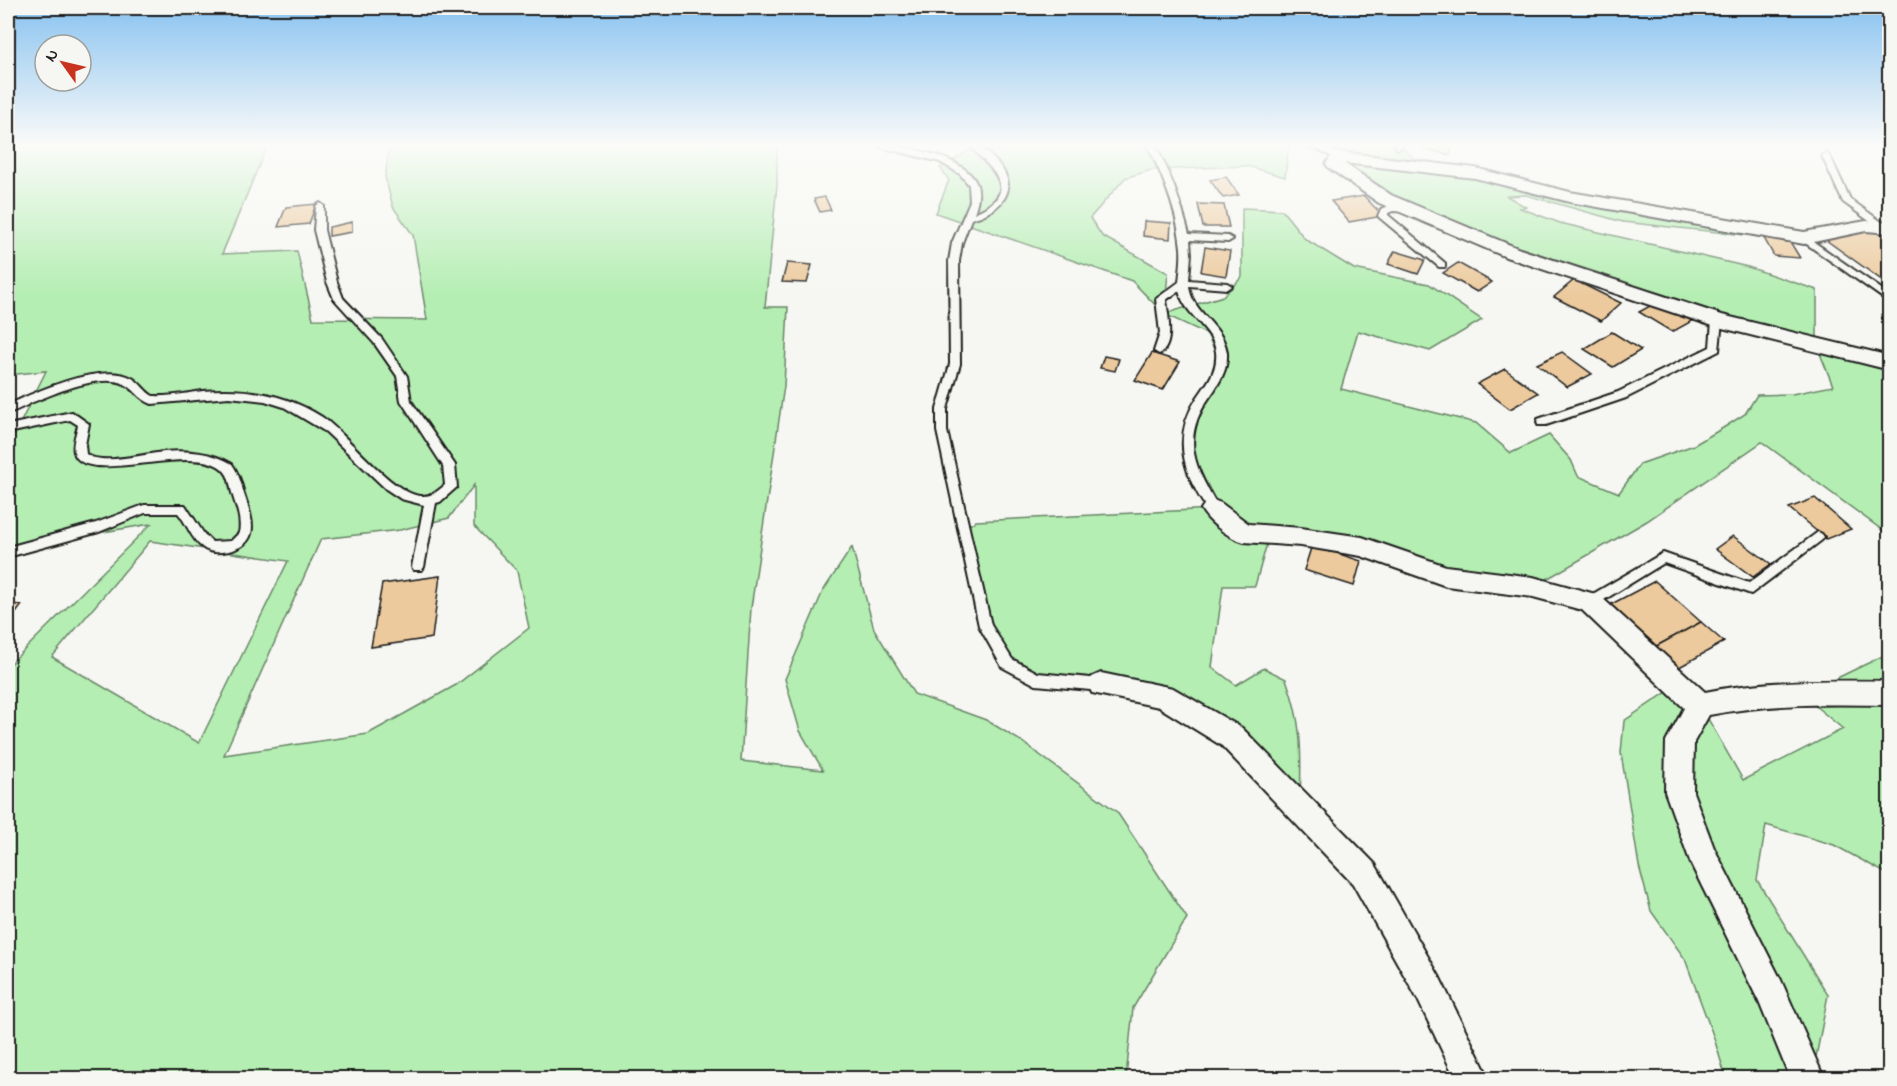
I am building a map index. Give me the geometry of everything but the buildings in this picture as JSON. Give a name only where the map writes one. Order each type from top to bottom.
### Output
[{"type":"street","points":[[1378,195],[1418,214],[1543,264],[1717,320],[1890,363]]},
{"type":"street","points":[[1570,195],[1632,209],[1804,238],[1866,226],[1887,230]]},
{"type":"street","points":[[1213,509],[1244,533],[1300,537],[1362,547],[1446,576],[1533,587],[1590,602],[1700,705]]},
{"type":"street","points":[[1101,685],[1164,696],[1232,737],[1364,874],[1428,987],[1472,1078]]},
{"type":"street","points":[[1807,1078],[1770,991],[1701,854],[1679,792],[1680,741],[1700,705],[1746,696],[1834,692],[1890,693]]},
{"type":"lane","points":[[974,195],[974,201],[957,243],[954,261],[955,364],[942,409],[942,431],[985,626],[1007,663],[1036,679],[1101,685]]},
{"type":"lane","points":[[966,218],[989,209],[1003,195]]},
{"type":"lane","points":[[1170,195],[1186,250],[1185,297],[1194,312],[1217,338],[1222,352],[1221,368],[1214,385],[1197,406],[1188,424],[1186,440],[1189,457],[1204,498],[1213,509]]},
{"type":"lane","points":[[1844,195],[1846,200],[1887,230]]},
{"type":"lane","points":[[8,410],[100,377],[127,380],[143,397],[152,400],[234,393],[265,397],[288,404],[336,434],[393,488],[416,502],[430,503],[444,496],[451,488],[449,465],[406,401],[402,376],[389,356],[339,299],[332,282],[319,230],[320,206]]},
{"type":"lane","points":[[1418,214],[1392,208],[1384,211],[1383,216],[1442,264]]},
{"type":"lane","points":[[1184,237],[1228,239]]},
{"type":"lane","points":[[1804,238],[1890,300]]},
{"type":"lane","points":[[1159,351],[1165,333],[1161,298],[1184,283],[1227,286]]},
{"type":"lane","points":[[1542,422],[1622,395],[1715,350],[1717,320]]},
{"type":"lane","points":[[8,429],[72,416],[84,424],[79,450],[81,457],[88,461],[109,463],[166,456],[216,461],[228,467],[248,522],[248,530],[242,539],[228,547],[210,547],[201,540],[188,515],[181,508],[155,508],[49,543],[8,552]]},
{"type":"lane","points":[[418,567],[430,503]]},
{"type":"lane","points":[[1590,602],[1663,558],[1751,589],[1818,537]]},
{"type":"green space","points":[[8,195],[247,195],[222,254],[297,251],[313,319],[427,320],[413,235],[393,207],[390,195],[776,195],[765,307],[788,307],[784,386],[751,608],[741,761],[823,770],[800,731],[785,679],[823,591],[852,547],[874,629],[914,694],[986,720],[1021,741],[1117,812],[1187,918],[1133,1008],[1126,1078],[8,1078],[8,666],[151,524],[8,548],[8,448],[46,371],[8,375]],"holes":[[[474,485],[474,526],[517,571],[529,628],[456,685],[368,734],[224,755],[321,539],[400,530],[449,518]],[[150,541],[288,561],[199,743],[52,657]]]},
{"type":"green space","points":[[943,195],[1110,195],[1090,218],[1102,236],[1168,273],[1164,314],[1132,281],[936,213]]},
{"type":"green space","points":[[1390,195],[1578,195],[1743,226],[1744,235],[1623,222],[1526,195],[1507,196],[1526,207],[1520,208],[1560,223],[1748,267],[1817,290],[1817,346],[1562,271]]},
{"type":"green space","points":[[1242,208],[1282,210],[1305,239],[1354,269],[1429,284],[1482,320],[1430,351],[1358,331],[1341,389],[1476,423],[1511,453],[1549,435],[1571,460],[1578,476],[1619,493],[1640,464],[1694,445],[1723,428],[1745,414],[1757,395],[1792,394],[1833,386],[1817,346],[1889,363],[1889,535],[1762,442],[1647,521],[1533,587],[1362,547],[1269,536],[1255,586],[1223,586],[1212,667],[1236,685],[1264,668],[1286,679],[1299,728],[1300,807],[1165,696],[1036,679],[1007,663],[985,626],[964,528],[976,521],[1213,509],[1193,464],[1193,424],[1214,389],[1217,356],[1207,334],[1164,314],[1223,296],[1242,277]]},
{"type":"green space","points":[[1889,653],[1889,875],[1834,845],[1766,825],[1757,880],[1828,995],[1812,1078],[1726,1078],[1685,959],[1651,911],[1639,866],[1621,753],[1624,721],[1679,684],[1700,705],[1743,780],[1843,729],[1802,695]]}]
